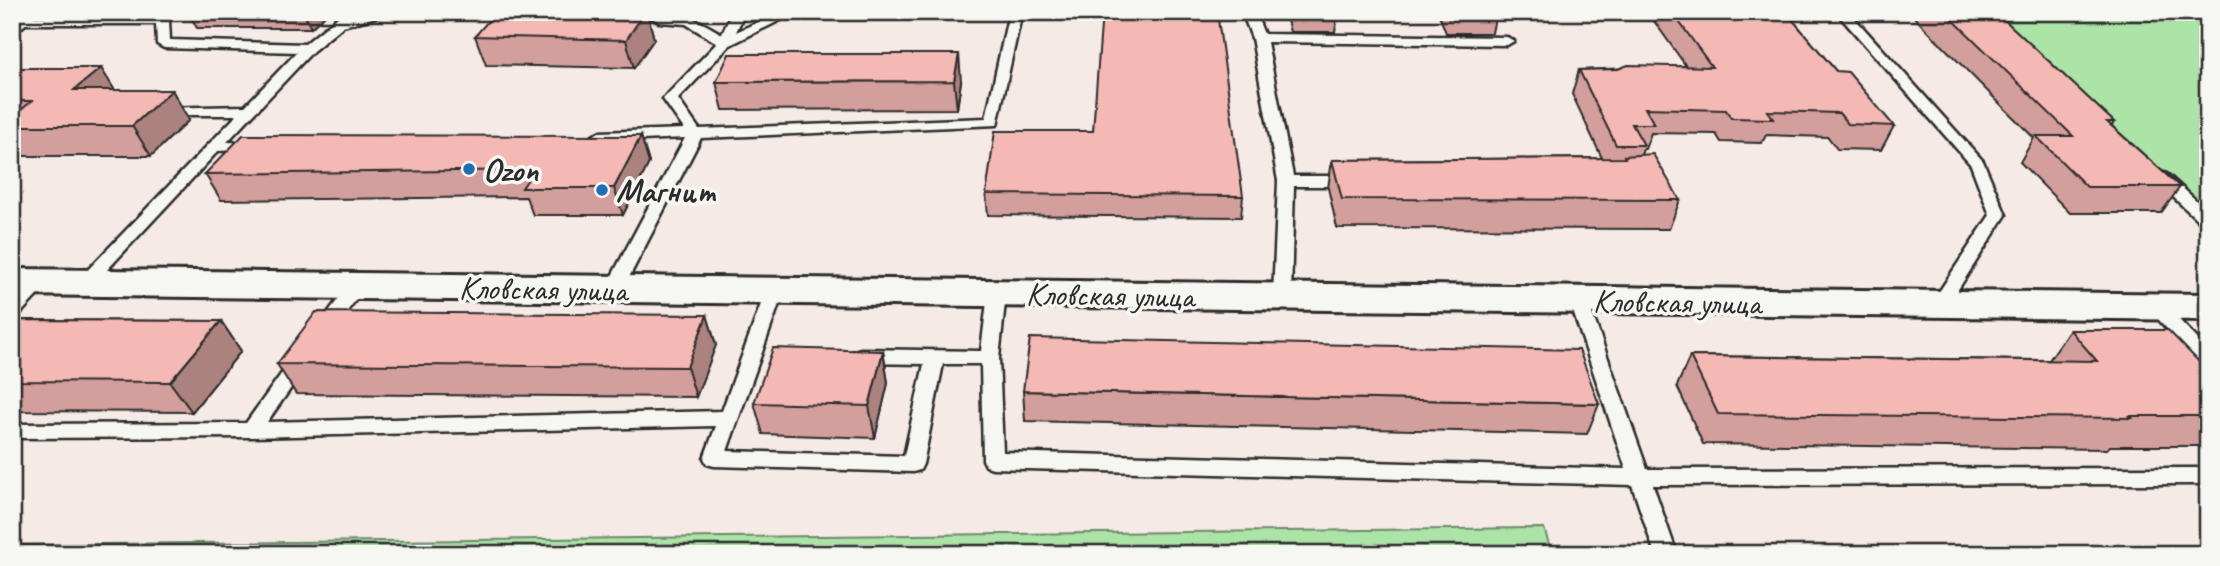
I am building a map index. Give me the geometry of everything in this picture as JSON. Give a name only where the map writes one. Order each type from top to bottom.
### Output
[{"type":"street","name":"Кловская улица","points":[[26,282],[2208,307]]},
{"type":"lane","points":[[85,283],[308,48],[352,12]]},
{"type":"lane","points":[[339,23],[388,12]]},
{"type":"lane","points":[[695,134],[670,99],[725,42],[739,12]]},
{"type":"lane","points":[[725,42],[791,12]]},
{"type":"lane","points":[[585,137],[992,122],[1016,12]]},
{"type":"lane","points":[[1248,12],[1259,38],[1286,181],[1282,296]]},
{"type":"lane","points":[[1842,12],[1979,164],[1998,215],[1941,304]]},
{"type":"lane","points":[[19,18],[162,20],[164,44],[308,48]]},
{"type":"lane","points":[[659,18],[689,20],[725,42]]},
{"type":"lane","points":[[1259,38],[1507,41]]},
{"type":"lane","points":[[141,112],[249,110]]},
{"type":"lane","points":[[614,289],[695,134]]},
{"type":"lane","points":[[214,147],[269,145]]},
{"type":"lane","points":[[2146,163],[2208,220]]},
{"type":"lane","points":[[1286,181],[1367,180]]},
{"type":"lane","points":[[12,312],[26,282]]},
{"type":"lane","points":[[251,430],[358,286]]},
{"type":"lane","points":[[775,290],[714,458],[913,464],[935,357]]},
{"type":"lane","points":[[997,293],[990,358],[993,460],[1640,477],[2208,477]]},
{"type":"lane","points":[[1578,299],[1666,554]]},
{"type":"lane","points":[[2157,307],[2208,362]]},
{"type":"lane","points":[[750,354],[776,354]]},
{"type":"lane","points":[[842,355],[990,358]]},
{"type":"lane","points":[[12,430],[251,430],[729,418]]},
{"type":"green space","points":[[1981,12],[2208,12],[2208,209],[2171,182]]},
{"type":"green space","points":[[1544,528],[1552,554],[12,554],[12,545]]},
{"type":"building","points":[[496,12],[645,12],[626,40],[475,36]]},
{"type":"building","points":[[1102,12],[1217,12],[1243,196],[986,194],[995,131],[1093,131]]},
{"type":"building","points":[[1290,12],[1336,12],[1337,18],[1291,17]]},
{"type":"building","points":[[1446,12],[1492,12],[1495,18],[1449,18]]},
{"type":"building","points":[[1672,12],[1786,12],[1836,71],[1848,72],[1894,126],[1848,124],[1839,113],[1767,111],[1773,119],[1731,118],[1726,110],[1645,108],[1654,124],[1632,124],[1644,145],[1616,145],[1579,70],[1618,69],[1628,65],[1712,67]]},
{"type":"building","points":[[1945,12],[1996,12],[2114,122],[2107,122],[2180,187],[2087,187],[2036,136],[2073,136]]},
{"type":"building","points":[[729,54],[959,54],[954,81],[716,82]]},
{"type":"building","points":[[12,68],[101,68],[74,90],[172,90],[132,126],[12,126],[12,117],[32,101],[12,101]]},
{"type":"building","points":[[243,135],[641,136],[614,188],[522,188],[534,170],[205,174]]},
{"type":"building","points":[[1653,154],[1680,200],[1342,199],[1332,160],[1625,158],[1624,156]]},
{"type":"building","points":[[316,312],[707,315],[687,367],[277,364]]},
{"type":"building","points":[[12,320],[221,321],[170,382],[12,381]]},
{"type":"building","points":[[2070,330],[2168,330],[2208,371],[2208,416],[2130,416],[2132,418],[1718,414],[1690,356],[2097,361]]},
{"type":"building","points":[[1030,338],[1579,350],[1599,404],[1023,391]]},
{"type":"building","points":[[773,348],[883,351],[869,406],[754,403]]},
{"type":"place","name":"Ozon","points":[[469,169]]},
{"type":"place","name":"Магнит","points":[[602,190]]}]
